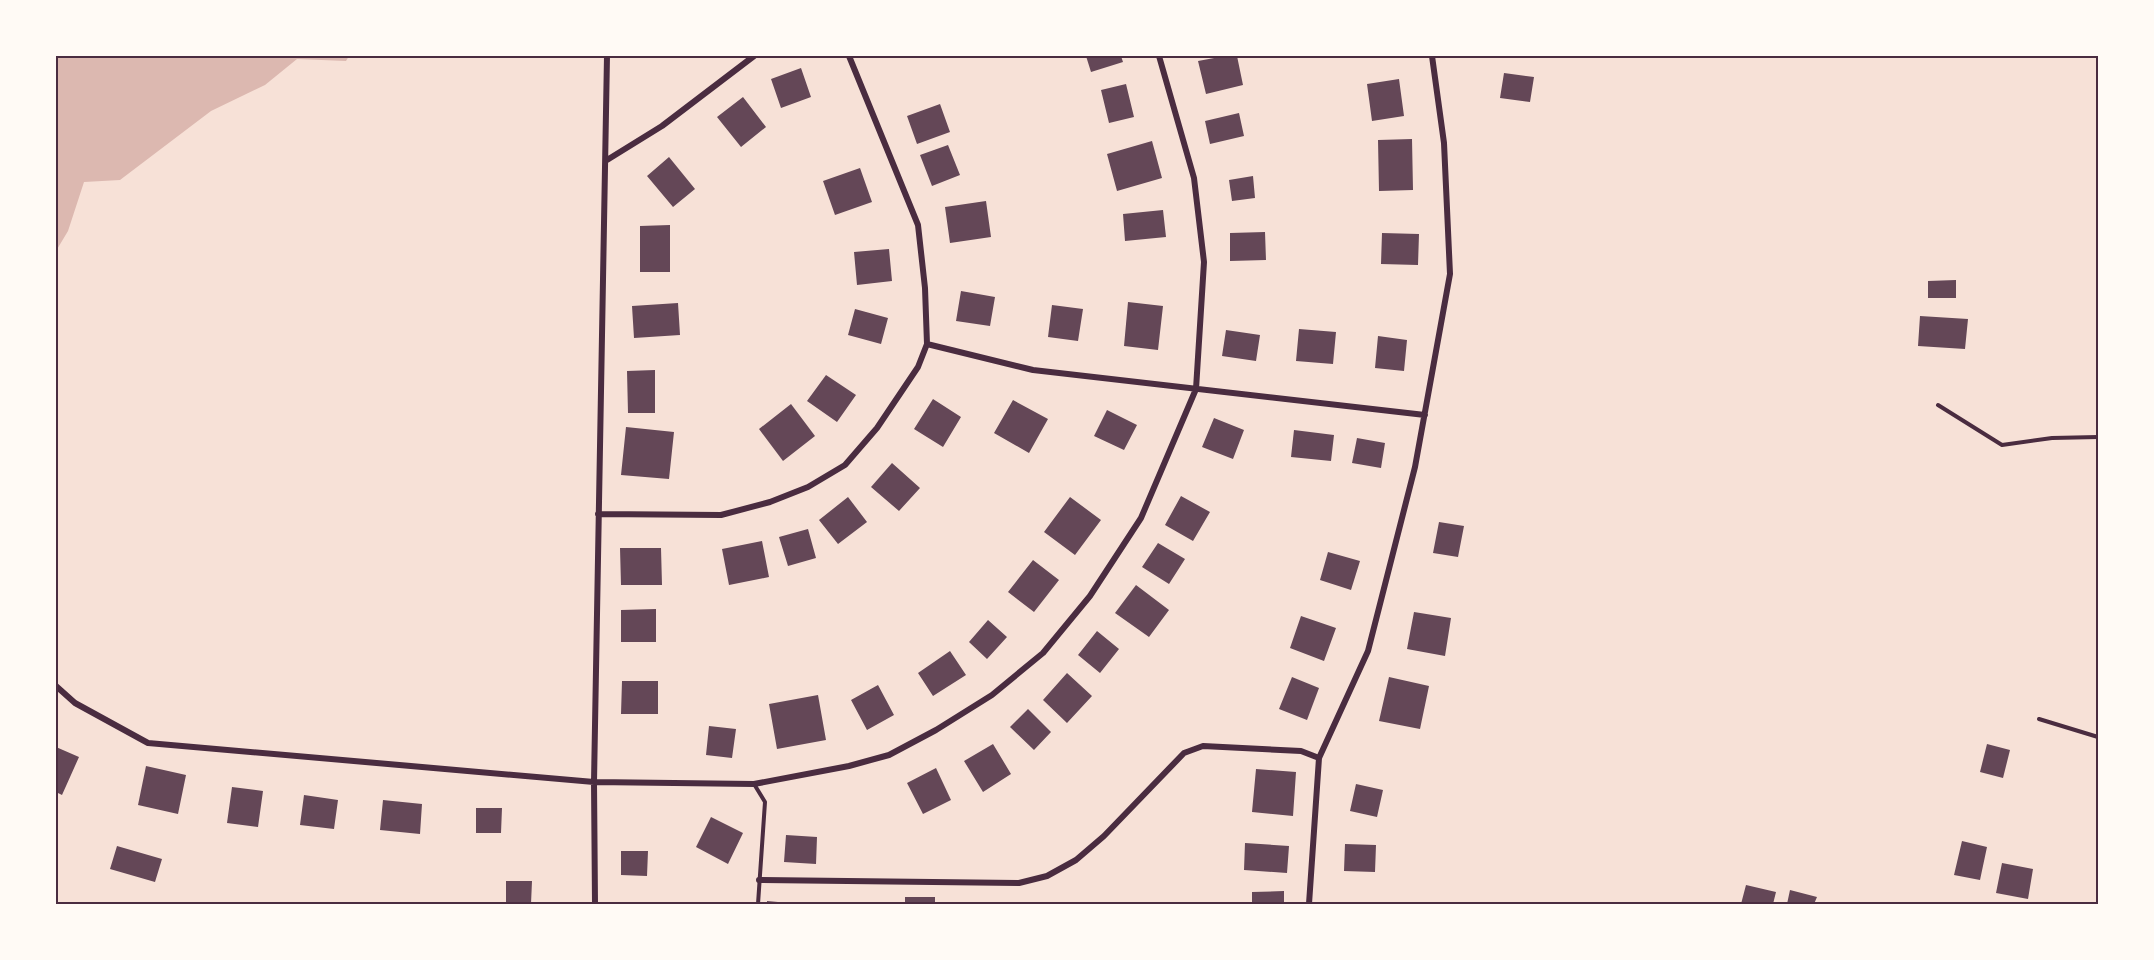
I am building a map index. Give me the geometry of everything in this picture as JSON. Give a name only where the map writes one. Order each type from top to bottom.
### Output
[{"type":"street","points":[[595,904],[594,782],[607,160],[607,56]]},
{"type":"street","points":[[607,160],[662,126],[754,56]]},
{"type":"street","points":[[598,514],[721,515],[770,502],[808,487],[845,465],[877,428],[918,367],[927,344],[925,288],[918,225],[849,56]]},
{"type":"street","points":[[56,686],[75,703],[148,743],[594,782],[754,784],[849,766],[890,755],[936,730],[992,695],[1043,653],[1090,596],[1141,518],[1196,389],[1204,262],[1194,178],[1159,56]]},
{"type":"street","points":[[1309,904],[1319,758],[1368,651],[1415,467],[1450,274],[1444,142],[1432,56]]},
{"type":"street","points":[[927,344],[1032,370],[1425,415]]},
{"type":"street","points":[[759,880],[1019,883],[1047,876],[1076,860],[1104,836],[1184,753],[1203,746],[1301,751],[1319,758]]},
{"type":"lane","points":[[1938,405],[2002,445],[2052,438],[2098,437]]},
{"type":"lane","points":[[2039,719],[2098,737]]},
{"type":"lane","points":[[754,784],[765,802],[758,904]]},
{"type":"shaded area","points":[[56,56],[349,56],[346,61],[297,59],[265,85],[211,111],[120,180],[84,182],[68,231],[56,251]]},
{"type":"building","points":[[1086,56],[1121,56],[1123,62],[1091,72]]},
{"type":"building","points":[[1237,56],[1243,85],[1206,94],[1198,61]]},
{"type":"building","points":[[801,68],[811,97],[781,108],[771,79]]},
{"type":"building","points":[[1504,73],[1534,77],[1530,102],[1500,98]]},
{"type":"building","points":[[1399,79],[1404,116],[1372,121],[1367,84]]},
{"type":"building","points":[[1126,84],[1134,117],[1109,123],[1101,90]]},
{"type":"building","points":[[743,97],[766,127],[741,147],[717,117]]},
{"type":"building","points":[[940,104],[950,132],[917,144],[907,116]]},
{"type":"building","points":[[1239,113],[1244,136],[1210,144],[1205,121]]},
{"type":"building","points":[[1412,139],[1413,190],[1379,191],[1378,140]]},
{"type":"building","points":[[1152,141],[1162,178],[1117,191],[1107,154]]},
{"type":"building","points":[[948,145],[960,175],[932,186],[920,155]]},
{"type":"building","points":[[669,157],[695,189],[673,207],[647,176]]},
{"type":"building","points":[[860,168],[872,202],[835,215],[823,181]]},
{"type":"building","points":[[1253,176],[1255,198],[1232,201],[1229,180]]},
{"type":"building","points":[[986,201],[991,237],[950,243],[945,207]]},
{"type":"building","points":[[1163,210],[1166,237],[1125,241],[1123,214]]},
{"type":"building","points":[[670,225],[670,272],[640,272],[640,226]]},
{"type":"building","points":[[1265,232],[1266,260],[1230,261],[1230,233]]},
{"type":"building","points":[[1382,233],[1419,234],[1418,265],[1381,264]]},
{"type":"building","points":[[889,249],[892,281],[857,285],[854,252]]},
{"type":"building","points":[[1956,280],[1956,298],[1928,298],[1928,281]]},
{"type":"building","points":[[961,291],[995,297],[990,326],[956,321]]},
{"type":"building","points":[[1128,302],[1163,306],[1158,350],[1124,346]]},
{"type":"building","points":[[678,303],[680,335],[634,338],[632,306]]},
{"type":"building","points":[[1052,305],[1083,309],[1078,341],[1048,337]]},
{"type":"building","points":[[855,309],[888,318],[881,344],[848,335]]},
{"type":"building","points":[[1920,316],[1968,319],[1965,349],[1918,346]]},
{"type":"building","points":[[1299,329],[1336,332],[1333,364],[1296,361]]},
{"type":"building","points":[[1226,330],[1260,335],[1256,361],[1222,356]]},
{"type":"building","points":[[1378,336],[1407,340],[1404,371],[1375,368]]},
{"type":"building","points":[[655,370],[655,413],[628,413],[627,371]]},
{"type":"building","points":[[826,375],[856,395],[837,422],[807,401]]},
{"type":"building","points":[[933,399],[961,417],[943,447],[914,429]]},
{"type":"building","points":[[1013,400],[1048,419],[1029,453],[994,433]]},
{"type":"building","points":[[791,404],[815,436],[783,461],[759,429]]},
{"type":"building","points":[[1107,410],[1137,425],[1124,450],[1094,436]]},
{"type":"building","points":[[1214,418],[1244,430],[1233,459],[1202,447]]},
{"type":"building","points":[[626,427],[674,432],[669,479],[621,475]]},
{"type":"building","points":[[1294,430],[1334,435],[1331,461],[1291,457]]},
{"type":"building","points":[[1357,438],[1385,443],[1381,468],[1352,463]]},
{"type":"building","points":[[892,463],[920,488],[899,511],[871,487]]},
{"type":"building","points":[[1181,496],[1210,512],[1193,541],[1165,525]]},
{"type":"building","points":[[848,497],[867,522],[838,544],[819,520]]},
{"type":"building","points":[[1070,497],[1101,520],[1075,555],[1044,532]]},
{"type":"building","points":[[1439,522],[1464,526],[1458,557],[1433,553]]},
{"type":"building","points":[[808,529],[816,558],[788,566],[779,537]]},
{"type":"building","points":[[762,541],[769,577],[729,585],[722,549]]},
{"type":"building","points":[[1158,543],[1185,559],[1169,584],[1142,567]]},
{"type":"building","points":[[620,548],[661,548],[662,585],[621,585]]},
{"type":"building","points":[[1328,552],[1360,561],[1351,590],[1320,580]]},
{"type":"building","points":[[1033,560],[1059,580],[1034,612],[1008,592]]},
{"type":"building","points":[[1136,585],[1169,610],[1149,637],[1115,613]]},
{"type":"building","points":[[656,609],[656,642],[621,642],[621,610]]},
{"type":"building","points":[[1414,612],[1451,618],[1445,656],[1407,649]]},
{"type":"building","points":[[1301,616],[1336,628],[1324,661],[1290,648]]},
{"type":"building","points":[[988,620],[1007,637],[987,659],[969,642]]},
{"type":"building","points":[[1097,631],[1119,649],[1100,673],[1078,655]]},
{"type":"building","points":[[950,651],[966,675],[933,696],[918,673]]},
{"type":"building","points":[[1067,673],[1092,696],[1067,723],[1043,700]]},
{"type":"building","points":[[1292,677],[1319,688],[1307,720],[1279,709]]},
{"type":"building","points":[[1389,677],[1429,686],[1420,729],[1379,721]]},
{"type":"building","points":[[622,681],[658,681],[658,714],[621,714]]},
{"type":"building","points":[[878,685],[894,715],[867,730],[851,700]]},
{"type":"building","points":[[818,695],[826,740],[777,749],[769,704]]},
{"type":"building","points":[[1028,709],[1051,732],[1034,750],[1010,727]]},
{"type":"building","points":[[709,726],[736,729],[732,758],[706,755]]},
{"type":"building","points":[[993,744],[1011,774],[983,792],[964,761]]},
{"type":"building","points":[[1987,744],[2010,750],[2003,778],[1980,772]]},
{"type":"building","points":[[56,747],[79,757],[62,795],[56,792]]},
{"type":"building","points":[[146,766],[186,775],[178,814],[138,805]]},
{"type":"building","points":[[936,768],[951,800],[923,814],[907,783]]},
{"type":"building","points":[[1256,769],[1296,772],[1293,816],[1252,812]]},
{"type":"building","points":[[1356,784],[1383,790],[1377,817],[1350,811]]},
{"type":"building","points":[[232,787],[263,791],[258,827],[227,823]]},
{"type":"building","points":[[304,795],[338,800],[334,829],[300,825]]},
{"type":"building","points":[[383,800],[422,804],[420,834],[380,830]]},
{"type":"building","points":[[476,808],[502,808],[501,833],[476,833]]},
{"type":"building","points":[[711,817],[743,833],[728,864],[696,847]]},
{"type":"building","points":[[786,835],[817,837],[816,864],[784,862]]},
{"type":"building","points":[[1962,841],[1987,847],[1980,880],[1954,875]]},
{"type":"building","points":[[1245,843],[1289,846],[1287,873],[1244,870]]},
{"type":"building","points":[[1345,844],[1376,845],[1375,872],[1344,871]]},
{"type":"building","points":[[117,846],[162,859],[155,882],[110,869]]},
{"type":"building","points":[[621,851],[648,851],[647,876],[621,875]]},
{"type":"building","points":[[2002,863],[2033,869],[2028,899],[1996,893]]},
{"type":"building","points":[[506,881],[532,881],[531,904],[506,904]]},
{"type":"building","points":[[1746,885],[1776,892],[1773,904],[1741,904]]},
{"type":"building","points":[[1790,890],[1817,897],[1814,904],[1787,904]]},
{"type":"building","points":[[1284,891],[1284,904],[1252,904],[1252,892]]},
{"type":"building","points":[[905,897],[935,897],[935,904],[905,904]]},
{"type":"building","points":[[767,901],[789,903],[789,904],[767,904]]}]
